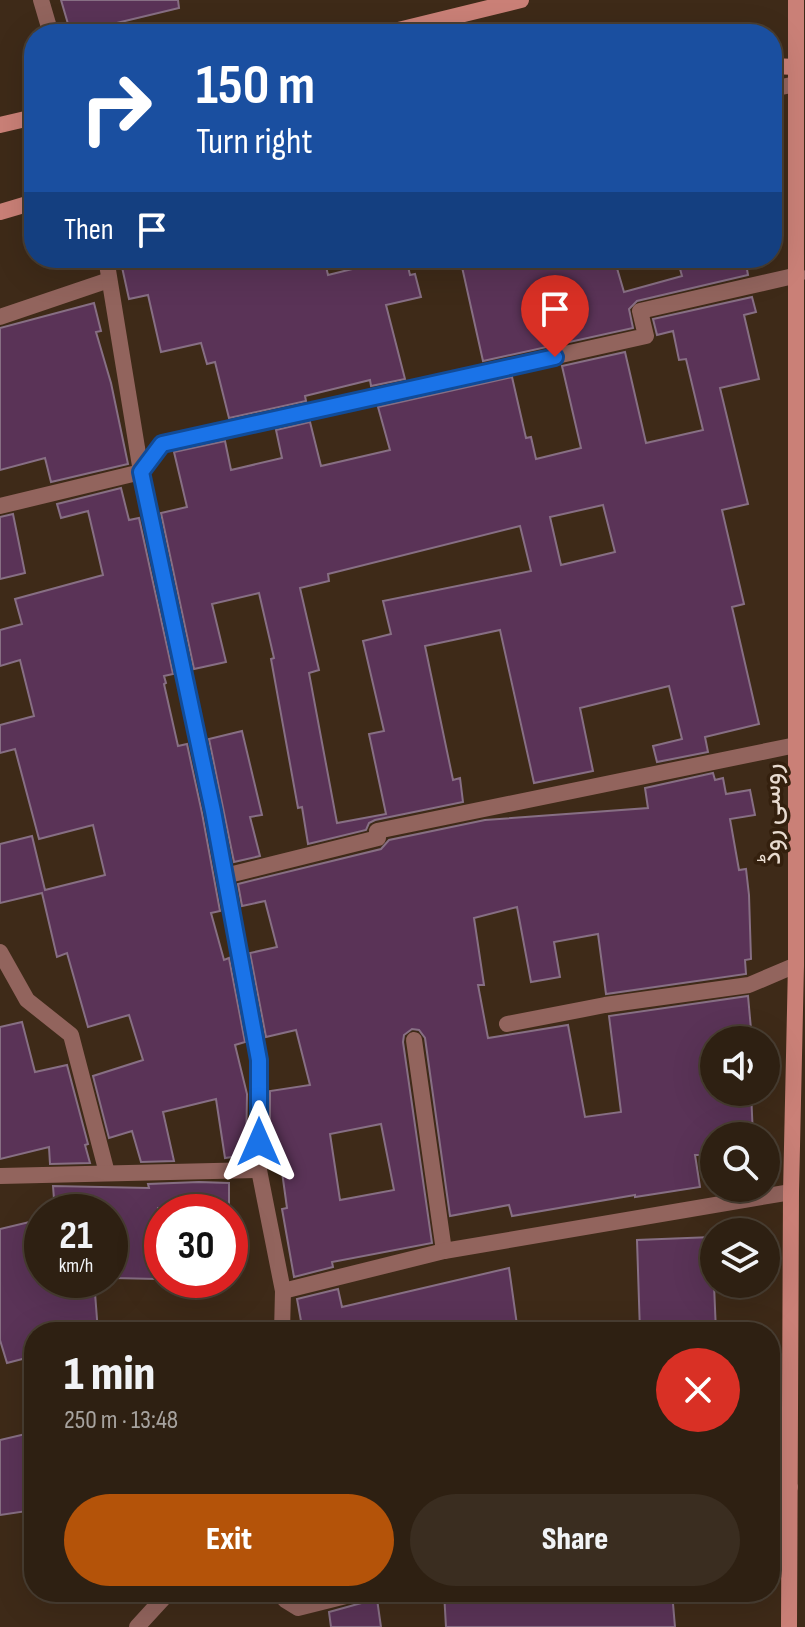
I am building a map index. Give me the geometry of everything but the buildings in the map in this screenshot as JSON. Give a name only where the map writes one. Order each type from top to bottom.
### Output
[{"type":"main road","points":[[423,24],[521,0]]},
{"type":"main road","name":"روسی روڈ","points":[[789,1627],[791,1192],[796,965],[796,0]]},
{"type":"main road","points":[[782,70],[796,75]]},
{"type":"main road","points":[[0,125],[24,119]]},
{"type":"main road","points":[[0,212],[24,205]]},
{"type":"street","points":[[41,0],[48,24]]},
{"type":"street","points":[[782,83],[796,75]]},
{"type":"street","points":[[107,268],[141,472],[213,811],[259,1060],[259,1170],[283,1291],[282,1322]]},
{"type":"street","points":[[0,506],[141,472],[162,444],[646,336],[640,311],[798,275]]},
{"type":"street","points":[[0,317],[109,280]]},
{"type":"street","points":[[225,876],[378,838],[377,831],[796,745]]},
{"type":"street","points":[[0,952],[27,1000],[71,1035],[107,1173]]},
{"type":"street","points":[[507,1024],[605,1005],[749,985],[796,965]]},
{"type":"street","points":[[414,1040],[444,1251]]},
{"type":"street","points":[[0,1176],[259,1170]]},
{"type":"street","points":[[283,1291],[444,1251],[791,1192]]},
{"type":"street","points":[[780,1490],[790,1487]]},
{"type":"street","points":[[137,1627],[151,1619],[162,1602]]},
{"type":"street","points":[[288,1602],[298,1608],[322,1602]]},
{"type":"route","points":[[259,1142],[259,1060],[213,811],[141,472],[162,444],[555,357]]}]
